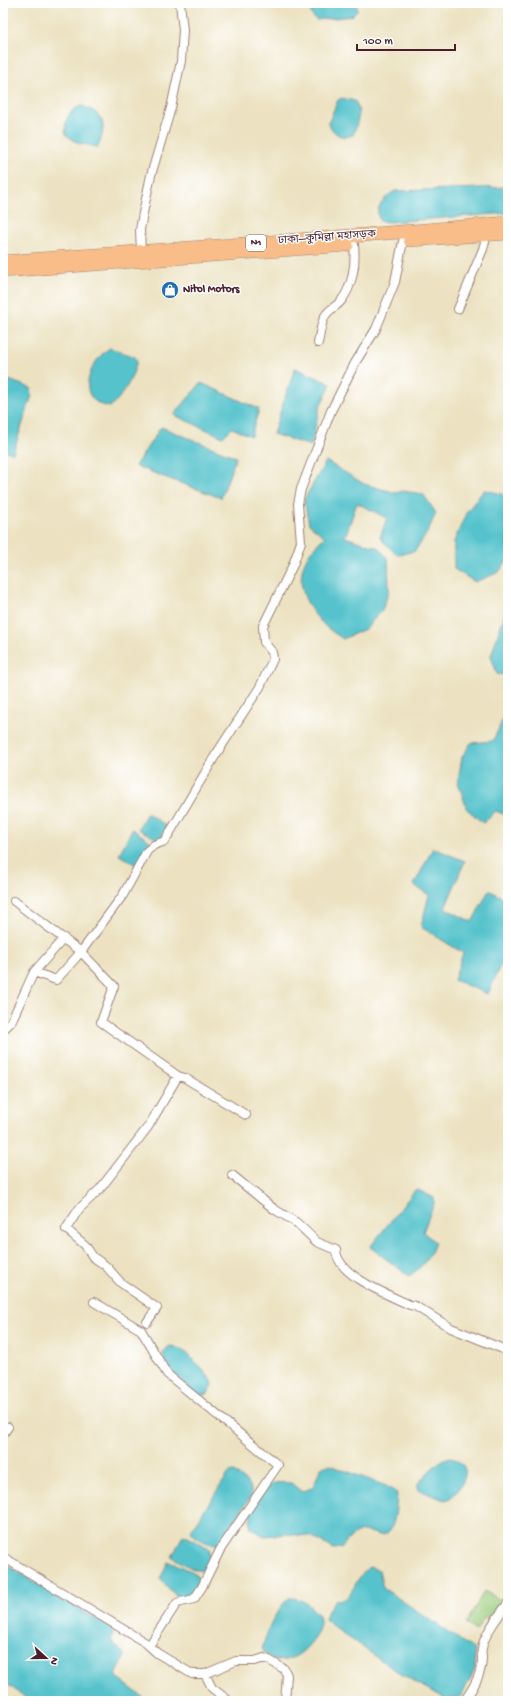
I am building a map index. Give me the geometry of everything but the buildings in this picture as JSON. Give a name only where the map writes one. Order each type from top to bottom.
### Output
[{"type":"highway","name":"ঢাকা–কুমিল্লা মহাসড়ক","points":[[3,262],[333,238],[508,223]]},
{"type":"highway","name":"ঢাকা–কুমিল্লা মহাসড়ক","points":[[3,271],[508,233]]},
{"type":"street","points":[[141,251],[140,230],[143,213],[151,175],[171,108],[181,61],[183,30],[180,3]]},
{"type":"street","points":[[458,309],[483,249],[485,242],[484,234]]},
{"type":"street","points":[[34,972],[56,980],[81,952],[123,895],[148,851],[154,845],[165,841],[216,756],[260,687],[273,659],[272,652],[264,642],[263,626],[293,565],[301,542],[298,510],[301,489],[331,412],[379,322],[395,282],[403,241]]},
{"type":"street","points":[[318,343],[325,316],[331,308],[341,302],[352,277],[356,257],[354,245]]},
{"type":"street","points":[[14,901],[81,952],[114,986],[101,1022],[178,1076],[185,1078],[246,1115]]},
{"type":"street","points":[[3,1030],[11,1022],[34,972],[64,938]]},
{"type":"street","points":[[147,1322],[157,1308],[121,1283],[106,1266],[93,1257],[85,1245],[66,1229],[79,1209],[100,1189],[148,1127],[178,1076]]},
{"type":"street","points":[[232,1175],[274,1209],[297,1223],[317,1242],[336,1250],[336,1256],[346,1270],[359,1280],[415,1306],[451,1328],[508,1351]]},
{"type":"street","points":[[94,1302],[141,1330],[167,1374],[278,1465],[220,1550],[202,1587],[194,1599],[177,1603],[149,1646]]},
{"type":"street","points":[[3,1434],[8,1427]]},
{"type":"street","points":[[3,1557],[149,1646],[182,1670],[192,1674],[205,1674],[236,1661],[256,1661],[264,1658],[284,1669],[288,1680],[285,1701]]},
{"type":"street","points":[[464,1701],[479,1673],[484,1642],[495,1621],[508,1603]]},
{"type":"street","points":[[205,1674],[212,1688],[229,1701]]},
{"type":"green space","points":[[484,1591],[503,1601],[492,1621],[485,1617],[476,1631],[466,1624]]},
{"type":"water","points":[[311,3],[357,3],[357,11],[352,16],[316,20],[311,14]]},
{"type":"water","points":[[342,98],[355,101],[358,109],[358,118],[355,131],[353,135],[345,137],[333,131],[328,124],[338,100]]},
{"type":"water","points":[[81,106],[95,112],[102,121],[103,132],[98,147],[78,143],[66,135],[66,121],[72,111]]},
{"type":"water","points":[[508,187],[508,213],[390,222],[380,221],[378,216],[381,203],[387,196],[395,191]]},
{"type":"water","points":[[110,348],[135,357],[137,361],[127,386],[110,407],[99,404],[92,398],[88,391],[88,383],[93,366],[104,352]]},
{"type":"water","points":[[295,368],[331,384],[320,406],[311,446],[273,434]]},
{"type":"water","points":[[3,378],[31,388],[32,395],[13,453],[3,450]]},
{"type":"water","points":[[201,383],[259,409],[251,436],[232,428],[223,437],[174,415]]},
{"type":"water","points":[[161,427],[236,457],[221,498],[135,466]]},
{"type":"water","points":[[326,461],[364,484],[396,493],[403,491],[423,494],[436,513],[427,533],[415,551],[397,555],[380,538],[387,518],[357,503],[345,537],[379,548],[388,559],[389,591],[382,610],[365,629],[343,639],[323,625],[312,611],[302,589],[301,578],[307,557],[325,537],[309,524],[304,500]]},
{"type":"water","points":[[484,490],[502,494],[508,501],[508,559],[499,572],[475,582],[454,569],[454,542],[466,513]]},
{"type":"water","points":[[508,604],[508,675],[497,674],[491,656]]},
{"type":"water","points":[[506,713],[508,713],[508,816],[496,811],[483,823],[467,809],[458,782],[462,757],[471,743],[493,741]]},
{"type":"water","points":[[147,813],[167,826],[159,840],[138,829]]},
{"type":"water","points":[[132,829],[150,841],[138,866],[119,855]]},
{"type":"water","points":[[433,848],[465,861],[445,908],[472,922],[489,890],[508,901],[508,967],[501,964],[488,994],[454,980],[463,953],[421,927],[429,895],[414,885]]},
{"type":"water","points":[[416,1189],[434,1198],[434,1203],[423,1232],[435,1242],[425,1261],[409,1276],[370,1247]]},
{"type":"water","points":[[171,1346],[189,1355],[213,1382],[208,1394],[198,1396],[165,1366],[163,1353],[168,1347]]},
{"type":"water","points":[[451,1457],[462,1464],[465,1470],[460,1488],[453,1496],[445,1500],[418,1490],[418,1484],[428,1472],[446,1458]]},
{"type":"water","points":[[330,1465],[386,1486],[397,1493],[396,1511],[393,1525],[386,1534],[380,1535],[362,1531],[351,1537],[341,1548],[334,1549],[310,1536],[286,1534],[264,1536],[251,1528],[250,1522],[252,1508],[259,1496],[269,1486],[275,1483],[291,1483],[302,1492],[313,1487],[321,1467]]},
{"type":"water","points":[[234,1472],[250,1485],[252,1495],[218,1544],[211,1544],[202,1541],[192,1533],[191,1530],[229,1473]]},
{"type":"water","points":[[186,1536],[209,1548],[210,1561],[204,1571],[193,1569],[172,1557],[182,1537]]},
{"type":"water","points":[[168,1562],[174,1563],[197,1574],[199,1581],[189,1598],[175,1595],[160,1579]]},
{"type":"water","points":[[3,1563],[111,1628],[113,1634],[111,1640],[125,1656],[116,1674],[119,1679],[148,1701],[30,1701],[3,1681]]},
{"type":"water","points":[[369,1567],[379,1570],[383,1588],[475,1650],[475,1669],[462,1695],[457,1698],[445,1699],[401,1674],[335,1628],[325,1619],[328,1610],[335,1600],[345,1599]]},
{"type":"water","points":[[289,1598],[301,1600],[306,1603],[319,1616],[320,1624],[317,1634],[302,1652],[292,1658],[281,1660],[271,1658],[262,1649],[276,1615]]},
{"type":"place","name":"Nitol Motors","points":[[170,290]]}]
